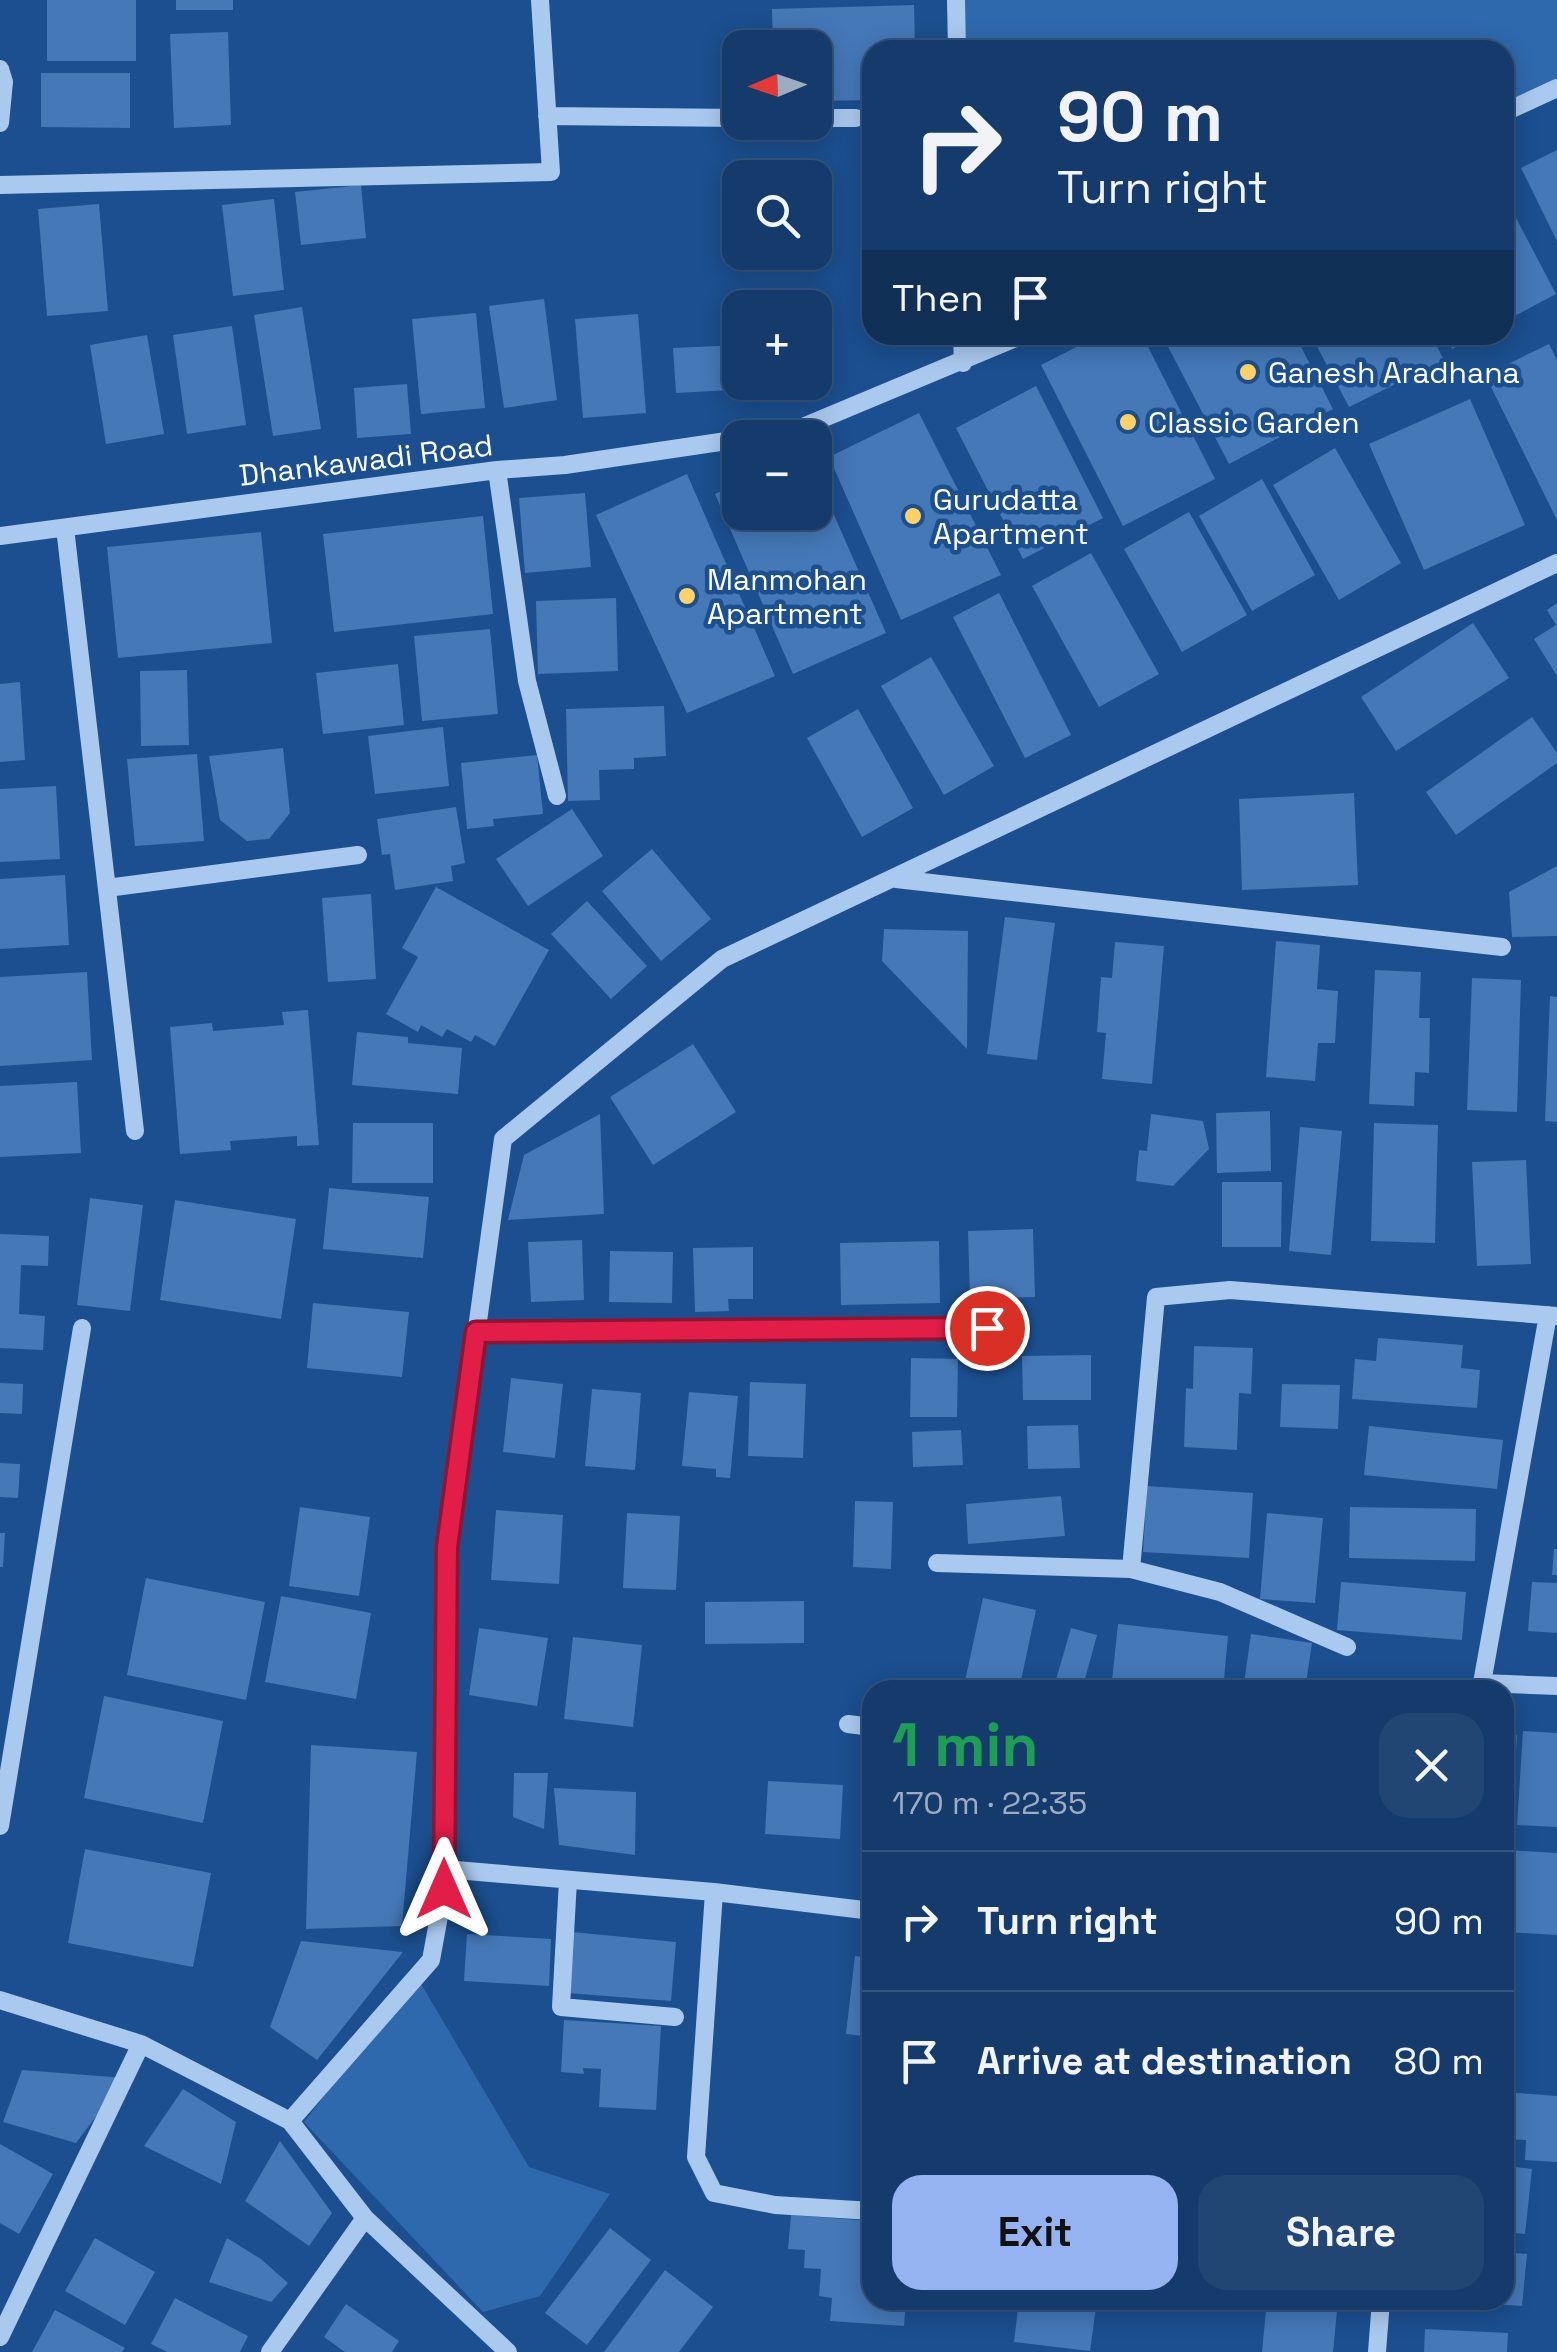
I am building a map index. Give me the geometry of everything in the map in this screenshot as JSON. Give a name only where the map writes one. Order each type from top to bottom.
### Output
[{"type":"street","points":[[0,185],[551,172],[540,0]]},
{"type":"street","points":[[956,0],[957,40]]},
{"type":"street","points":[[0,69],[4,82],[0,123]]},
{"type":"street","points":[[1514,108],[1557,88]]},
{"type":"street","points":[[547,116],[722,118]]},
{"type":"street","points":[[832,118],[856,118]]},
{"type":"street","points":[[962,345],[963,363]]},
{"type":"street","points":[[820,420],[1001,345]]},
{"type":"street","name":"Dhankawadi Road","points":[[0,536],[722,442]]},
{"type":"street","points":[[497,470],[527,682],[556,796]]},
{"type":"street","points":[[65,528],[135,1130]]},
{"type":"street","points":[[290,2121],[431,1960],[444,1889],[447,1547],[503,1138],[722,959],[1557,563]]},
{"type":"street","points":[[107,888],[358,855]]},
{"type":"street","points":[[893,878],[1502,947]]},
{"type":"street","points":[[1131,1569],[1156,1297],[1230,1290],[1553,1316],[1479,1680]]},
{"type":"street","points":[[0,1826],[82,1328]]},
{"type":"street","points":[[476,1332],[987,1328]]},
{"type":"street","points":[[937,1563],[1131,1569],[1220,1592],[1348,1646]]},
{"type":"street","points":[[1514,1686],[1557,1686]]},
{"type":"street","points":[[848,1724],[862,1726]]},
{"type":"street","points":[[444,1869],[714,1892],[862,1910]]},
{"type":"street","points":[[568,1880],[561,2007],[675,2016]]},
{"type":"street","points":[[714,1892],[696,2157],[714,2193],[775,2206],[862,2210]]},
{"type":"street","points":[[0,2000],[141,2044],[290,2121],[364,2218],[508,2352]]},
{"type":"street","points":[[0,2337],[141,2044]]},
{"type":"street","points":[[270,2352],[364,2218]]},
{"type":"street","points":[[1376,2352],[1380,2310]]},
{"type":"shaded area","points":[[956,0],[1557,0],[1557,89],[1514,109],[1514,40],[957,40]]},
{"type":"shaded area","points":[[417,1977],[529,2167],[610,2194],[540,2296],[483,2312],[304,2122]]},
{"type":"building","points":[[47,0],[136,0],[136,61],[47,61]]},
{"type":"building","points":[[176,0],[233,0],[233,10],[176,10]]},
{"type":"building","points":[[914,5],[915,40],[862,40],[862,100],[832,101],[832,30],[773,30],[772,9]]},
{"type":"building","points":[[228,32],[231,125],[174,128],[170,34]]},
{"type":"building","points":[[41,73],[130,73],[130,128],[41,127]]},
{"type":"building","points":[[1557,150],[1557,241],[1521,168]]},
{"type":"building","points":[[361,185],[366,238],[301,245],[295,192]]},
{"type":"building","points":[[274,199],[284,290],[233,296],[222,205]]},
{"type":"building","points":[[99,204],[108,311],[47,316],[38,209]]},
{"type":"building","points":[[1514,214],[1556,294],[1514,316]]},
{"type":"building","points":[[544,299],[557,400],[504,408],[489,306]]},
{"type":"building","points":[[302,307],[321,429],[273,436],[254,315]]},
{"type":"building","points":[[476,313],[485,408],[421,414],[412,319]]},
{"type":"building","points":[[638,314],[646,413],[583,418],[575,319]]},
{"type":"building","points":[[232,326],[246,425],[187,434],[173,335]]},
{"type":"building","points":[[147,335],[164,434],[106,444],[90,345]]},
{"type":"building","points":[[1549,344],[1557,360],[1557,520],[1485,375]]},
{"type":"building","name":"Classic Garden","points":[[1080,345],[1147,345],[1215,479],[1123,526],[1041,365]]},
{"type":"building","name":"Ganesh Aradhana","points":[[1167,345],[1300,345],[1333,409],[1229,464]]},
{"type":"building","points":[[1316,345],[1436,345],[1444,360],[1349,407]]},
{"type":"building","points":[[722,346],[722,391],[676,393],[673,348]]},
{"type":"building","points":[[407,384],[411,434],[357,438],[354,388]]},
{"type":"building","points":[[1036,386],[1103,518],[1023,559],[956,428]]},
{"type":"building","points":[[1470,399],[1525,525],[1424,570],[1369,444]]},
{"type":"building","name":"Gurudatta Apartment","points":[[919,413],[1001,575],[901,620],[832,464],[832,456]]},
{"type":"building","points":[[1335,448],[1401,563],[1339,600],[1273,485]]},
{"type":"building","name":"Manmohan Apartment","points":[[687,474],[775,676],[687,713],[596,515]]},
{"type":"building","points":[[1262,479],[1315,575],[1252,611],[1199,516]]},
{"type":"building","points":[[722,491],[722,510],[715,494]]},
{"type":"building","points":[[585,493],[591,567],[525,573],[519,498]]},
{"type":"building","points":[[832,511],[886,633],[793,674],[731,530],[832,530]]},
{"type":"building","points":[[1189,512],[1247,615],[1182,652],[1124,549]]},
{"type":"building","points":[[483,516],[493,614],[334,632],[323,534]]},
{"type":"building","points":[[261,532],[272,643],[118,658],[107,547]]},
{"type":"building","points":[[1091,553],[1159,674],[1099,707],[1032,586]]},
{"type":"building","points":[[999,593],[1071,735],[1025,758],[953,617]]},
{"type":"building","points":[[616,598],[618,671],[538,674],[536,601]]},
{"type":"building","points":[[1557,603],[1557,676],[1534,639],[1556,625],[1547,610]]},
{"type":"building","points":[[1473,623],[1509,678],[1396,751],[1361,697]]},
{"type":"building","points":[[490,629],[498,714],[422,721],[414,636]]},
{"type":"building","points":[[931,657],[994,766],[944,795],[881,686]]},
{"type":"building","points":[[398,664],[404,725],[323,734],[316,673]]},
{"type":"building","points":[[187,670],[189,745],[141,746],[140,671]]},
{"type":"building","points":[[20,682],[25,760],[0,762],[0,684]]},
{"type":"building","points":[[664,706],[666,756],[634,758],[634,769],[599,770],[600,800],[568,801],[566,709]]},
{"type":"building","points":[[858,709],[913,808],[862,837],[807,738]]},
{"type":"building","points":[[1532,717],[1557,753],[1557,763],[1456,835],[1426,792]]},
{"type":"building","points":[[443,727],[449,786],[375,794],[368,736]]},
{"type":"building","points":[[283,748],[290,813],[269,839],[247,841],[220,820],[209,756]]},
{"type":"building","points":[[197,754],[204,841],[135,846],[127,759]]},
{"type":"building","points":[[537,755],[543,814],[493,819],[494,826],[467,829],[461,763]]},
{"type":"building","points":[[56,786],[60,859],[0,862],[0,789]]},
{"type":"building","points":[[1354,793],[1358,885],[1242,890],[1239,799]]},
{"type":"building","points":[[456,807],[465,863],[451,866],[453,881],[395,890],[390,854],[382,855],[377,819]]},
{"type":"building","points":[[572,809],[603,856],[528,906],[496,859]]},
{"type":"building","points":[[652,849],[711,919],[661,961],[602,891]]},
{"type":"building","points":[[1557,866],[1557,936],[1512,937],[1509,892]]},
{"type":"building","points":[[65,875],[69,945],[0,949],[0,879]]},
{"type":"building","points":[[436,887],[549,950],[495,1046],[475,1035],[471,1042],[447,1029],[442,1037],[421,1025],[418,1032],[386,1014],[418,957],[402,948]]},
{"type":"building","points":[[371,894],[376,979],[328,982],[322,898]]},
{"type":"building","points":[[587,901],[647,966],[611,999],[551,934]]},
{"type":"building","points":[[1005,917],[1055,923],[1037,1060],[987,1054]]},
{"type":"building","points":[[884,929],[968,931],[967,1049],[882,961]]},
{"type":"building","points":[[1276,941],[1320,945],[1317,989],[1338,991],[1335,1043],[1318,1043],[1315,1081],[1266,1077]]},
{"type":"building","points":[[1115,942],[1164,946],[1152,1084],[1102,1079],[1106,1033],[1097,1032],[1101,977],[1112,978]]},
{"type":"building","points":[[1375,970],[1421,972],[1419,1018],[1430,1018],[1429,1073],[1415,1072],[1414,1106],[1369,1104]]},
{"type":"building","points":[[87,972],[92,1060],[0,1066],[0,977]]},
{"type":"building","points":[[1472,978],[1521,980],[1517,1112],[1467,1110]]},
{"type":"building","points":[[1550,996],[1557,997],[1557,1122],[1545,1121]]},
{"type":"building","points":[[308,1010],[319,1145],[297,1146],[297,1136],[230,1141],[231,1150],[180,1154],[170,1027],[212,1023],[213,1031],[284,1025],[282,1012]]},
{"type":"building","points":[[357,1032],[408,1037],[408,1043],[462,1048],[458,1094],[352,1085]]},
{"type":"building","points":[[693,1044],[736,1112],[653,1165],[610,1097]]},
{"type":"building","points":[[77,1082],[81,1153],[0,1157],[0,1086]]},
{"type":"building","points":[[1270,1111],[1271,1171],[1217,1173],[1216,1113]]},
{"type":"building","points":[[600,1114],[604,1214],[508,1220],[524,1155]]},
{"type":"building","points":[[1151,1114],[1203,1121],[1209,1149],[1173,1186],[1136,1181],[1139,1150],[1147,1151]]},
{"type":"building","points":[[353,1123],[433,1123],[433,1183],[352,1183]]},
{"type":"building","points":[[1374,1123],[1438,1125],[1435,1243],[1371,1241]]},
{"type":"building","points":[[1300,1127],[1342,1131],[1331,1255],[1289,1251]]},
{"type":"building","points":[[1526,1160],[1531,1264],[1477,1266],[1472,1162]]},
{"type":"building","points":[[1222,1182],[1282,1182],[1281,1247],[1222,1247]]},
{"type":"building","points":[[329,1188],[429,1197],[423,1258],[323,1249]]},
{"type":"building","points":[[90,1198],[143,1205],[130,1311],[77,1305]]},
{"type":"building","points":[[175,1200],[296,1219],[281,1319],[160,1300]]},
{"type":"building","points":[[1033,1229],[1035,1297],[970,1299],[968,1231]]},
{"type":"building","points":[[0,1234],[49,1236],[48,1266],[21,1265],[19,1314],[45,1316],[43,1350],[0,1348]]},
{"type":"building","points":[[582,1240],[584,1300],[531,1302],[528,1242]]},
{"type":"building","points":[[939,1241],[940,1303],[841,1305],[840,1243]]},
{"type":"building","points":[[753,1247],[753,1299],[728,1299],[729,1311],[695,1312],[693,1248]]},
{"type":"building","points":[[610,1251],[673,1252],[672,1303],[609,1302]]},
{"type":"building","points":[[313,1303],[409,1312],[402,1377],[307,1368]]},
{"type":"building","points":[[1378,1338],[1463,1345],[1461,1368],[1480,1370],[1477,1408],[1352,1399],[1355,1359],[1376,1361]]},
{"type":"building","points":[[1194,1346],[1253,1348],[1251,1394],[1239,1393],[1237,1450],[1184,1447],[1186,1388],[1193,1389]]},
{"type":"building","points":[[1091,1355],[1091,1400],[1023,1400],[1022,1356]]},
{"type":"building","points":[[911,1358],[958,1359],[957,1417],[910,1417]]},
{"type":"building","points":[[511,1378],[563,1384],[555,1458],[503,1452]]},
{"type":"building","points":[[750,1382],[806,1384],[803,1458],[748,1456]]},
{"type":"building","points":[[0,1383],[23,1384],[22,1414],[0,1413]]},
{"type":"building","points":[[1282,1384],[1340,1385],[1338,1429],[1280,1427]]},
{"type":"building","points":[[592,1389],[641,1393],[635,1470],[585,1466]]},
{"type":"building","points":[[689,1392],[738,1396],[730,1478],[716,1477],[716,1469],[682,1466]]},
{"type":"building","points":[[1078,1425],[1080,1468],[1028,1469],[1027,1426]]},
{"type":"building","points":[[1369,1426],[1503,1440],[1497,1489],[1364,1475]]},
{"type":"building","points":[[961,1430],[963,1465],[913,1467],[912,1432]]},
{"type":"building","points":[[0,1463],[20,1464],[18,1498],[0,1497]]},
{"type":"building","points":[[1147,1486],[1253,1493],[1249,1558],[1143,1552]]},
{"type":"building","points":[[1061,1496],[1065,1536],[968,1544],[966,1504]]},
{"type":"building","points":[[855,1501],[893,1502],[891,1569],[853,1567]]},
{"type":"building","points":[[300,1507],[370,1517],[359,1596],[289,1586]]},
{"type":"building","points":[[1350,1507],[1476,1509],[1475,1561],[1349,1558]]},
{"type":"building","points":[[496,1510],[563,1515],[559,1584],[491,1580]]},
{"type":"building","points":[[627,1513],[680,1516],[676,1590],[623,1588]]},
{"type":"building","points":[[1267,1513],[1323,1518],[1315,1603],[1260,1599]]},
{"type":"building","points":[[0,1533],[5,1533],[3,1567],[0,1567]]},
{"type":"building","points":[[1557,1549],[1557,1575],[1552,1575]]},
{"type":"building","points":[[146,1578],[265,1602],[246,1700],[127,1675]]},
{"type":"building","points":[[1341,1582],[1466,1592],[1462,1640],[1337,1630]]},
{"type":"building","points":[[1532,1582],[1557,1583],[1557,1633],[1528,1631]]},
{"type":"building","points":[[281,1596],[371,1613],[356,1699],[265,1682]]},
{"type":"building","points":[[983,1598],[1036,1610],[1021,1680],[965,1680]]},
{"type":"building","points":[[804,1601],[804,1643],[705,1644],[705,1602]]},
{"type":"building","points":[[1118,1624],[1228,1636],[1224,1680],[1112,1680]]},
{"type":"building","points":[[479,1628],[548,1638],[537,1706],[469,1695]]},
{"type":"building","points":[[1071,1628],[1097,1635],[1085,1680],[1056,1680]]},
{"type":"building","points":[[1251,1634],[1312,1643],[1306,1680],[1244,1680]]},
{"type":"building","points":[[573,1637],[642,1645],[633,1727],[564,1719]]},
{"type":"building","points":[[104,1696],[223,1721],[203,1823],[84,1798]]},
{"type":"building","points":[[1523,1731],[1557,1733],[1557,1827],[1517,1825]]},
{"type":"building","points":[[1514,1735],[1517,1735],[1514,1781]]},
{"type":"building","points":[[311,1745],[417,1752],[402,1926],[306,1929]]},
{"type":"building","points":[[514,1773],[548,1773],[544,1829],[513,1817]]},
{"type":"building","points":[[768,1781],[843,1785],[840,1839],[765,1834]]},
{"type":"building","points":[[554,1788],[636,1792],[635,1855],[559,1845]]},
{"type":"building","points":[[85,1849],[211,1873],[193,1967],[68,1943]]},
{"type":"building","points":[[1514,1851],[1557,1853],[1557,1935],[1514,1933]]},
{"type":"building","points":[[572,1932],[676,1942],[671,2001],[567,1993]]},
{"type":"building","points":[[467,1934],[551,1939],[549,1986],[464,1981]]},
{"type":"building","points":[[301,1941],[403,1952],[317,2060],[270,2027]]},
{"type":"building","points":[[855,1956],[862,1957],[862,2036],[846,2034]]},
{"type":"building","points":[[564,2020],[661,2026],[656,2110],[599,2107],[601,2069],[583,2068],[584,2074],[561,2072]]},
{"type":"building","points":[[22,2070],[125,2078],[76,2143],[3,2122]]},
{"type":"building","points":[[183,2089],[236,2122],[221,2184],[144,2146]]},
{"type":"building","points":[[1514,2093],[1557,2096],[1557,2162],[1525,2160],[1526,2140],[1514,2139]]},
{"type":"building","points":[[280,2141],[332,2213],[309,2246],[245,2201]]},
{"type":"building","points":[[0,2144],[53,2174],[19,2234],[0,2223]]},
{"type":"building","points":[[1514,2167],[1532,2169],[1525,2234],[1514,2233]]},
{"type":"building","points":[[791,2215],[862,2220],[862,2310],[905,2310],[904,2326],[830,2321],[832,2298],[819,2296],[821,2269],[804,2268],[805,2250],[788,2249]]},
{"type":"building","points":[[610,2228],[651,2260],[587,2345],[545,2313]]},
{"type":"building","points":[[95,2238],[155,2272],[125,2325],[65,2291]]},
{"type":"building","points":[[227,2238],[261,2259],[288,2283],[271,2302],[209,2282]]},
{"type":"building","points":[[1514,2253],[1527,2254],[1522,2306],[1514,2305]]},
{"type":"building","points":[[665,2270],[713,2307],[679,2352],[604,2352]]},
{"type":"building","points":[[175,2298],[248,2336],[240,2352],[167,2352],[151,2344]]},
{"type":"building","points":[[346,2304],[399,2341],[392,2352],[345,2352],[324,2337]]},
{"type":"building","points":[[55,2310],[125,2348],[122,2352],[32,2352]]},
{"type":"building","points":[[1018,2310],[1096,2310],[1090,2351],[1014,2342]]},
{"type":"building","points":[[1266,2310],[1337,2310],[1333,2352],[1262,2352]]},
{"type":"building","points":[[1425,2329],[1508,2333],[1507,2352],[1424,2352]]},
{"type":"place","name":"Ganesh Aradhana","points":[[1248,372]]},
{"type":"place","name":"Classic Garden","points":[[1128,422]]},
{"type":"place","name":"Gurudatta Apartment","points":[[913,516]]},
{"type":"place","name":"Manmohan Apartment","points":[[687,596]]},
{"type":"route","points":[[444,1889],[447,1547],[476,1332],[987,1328]]}]
